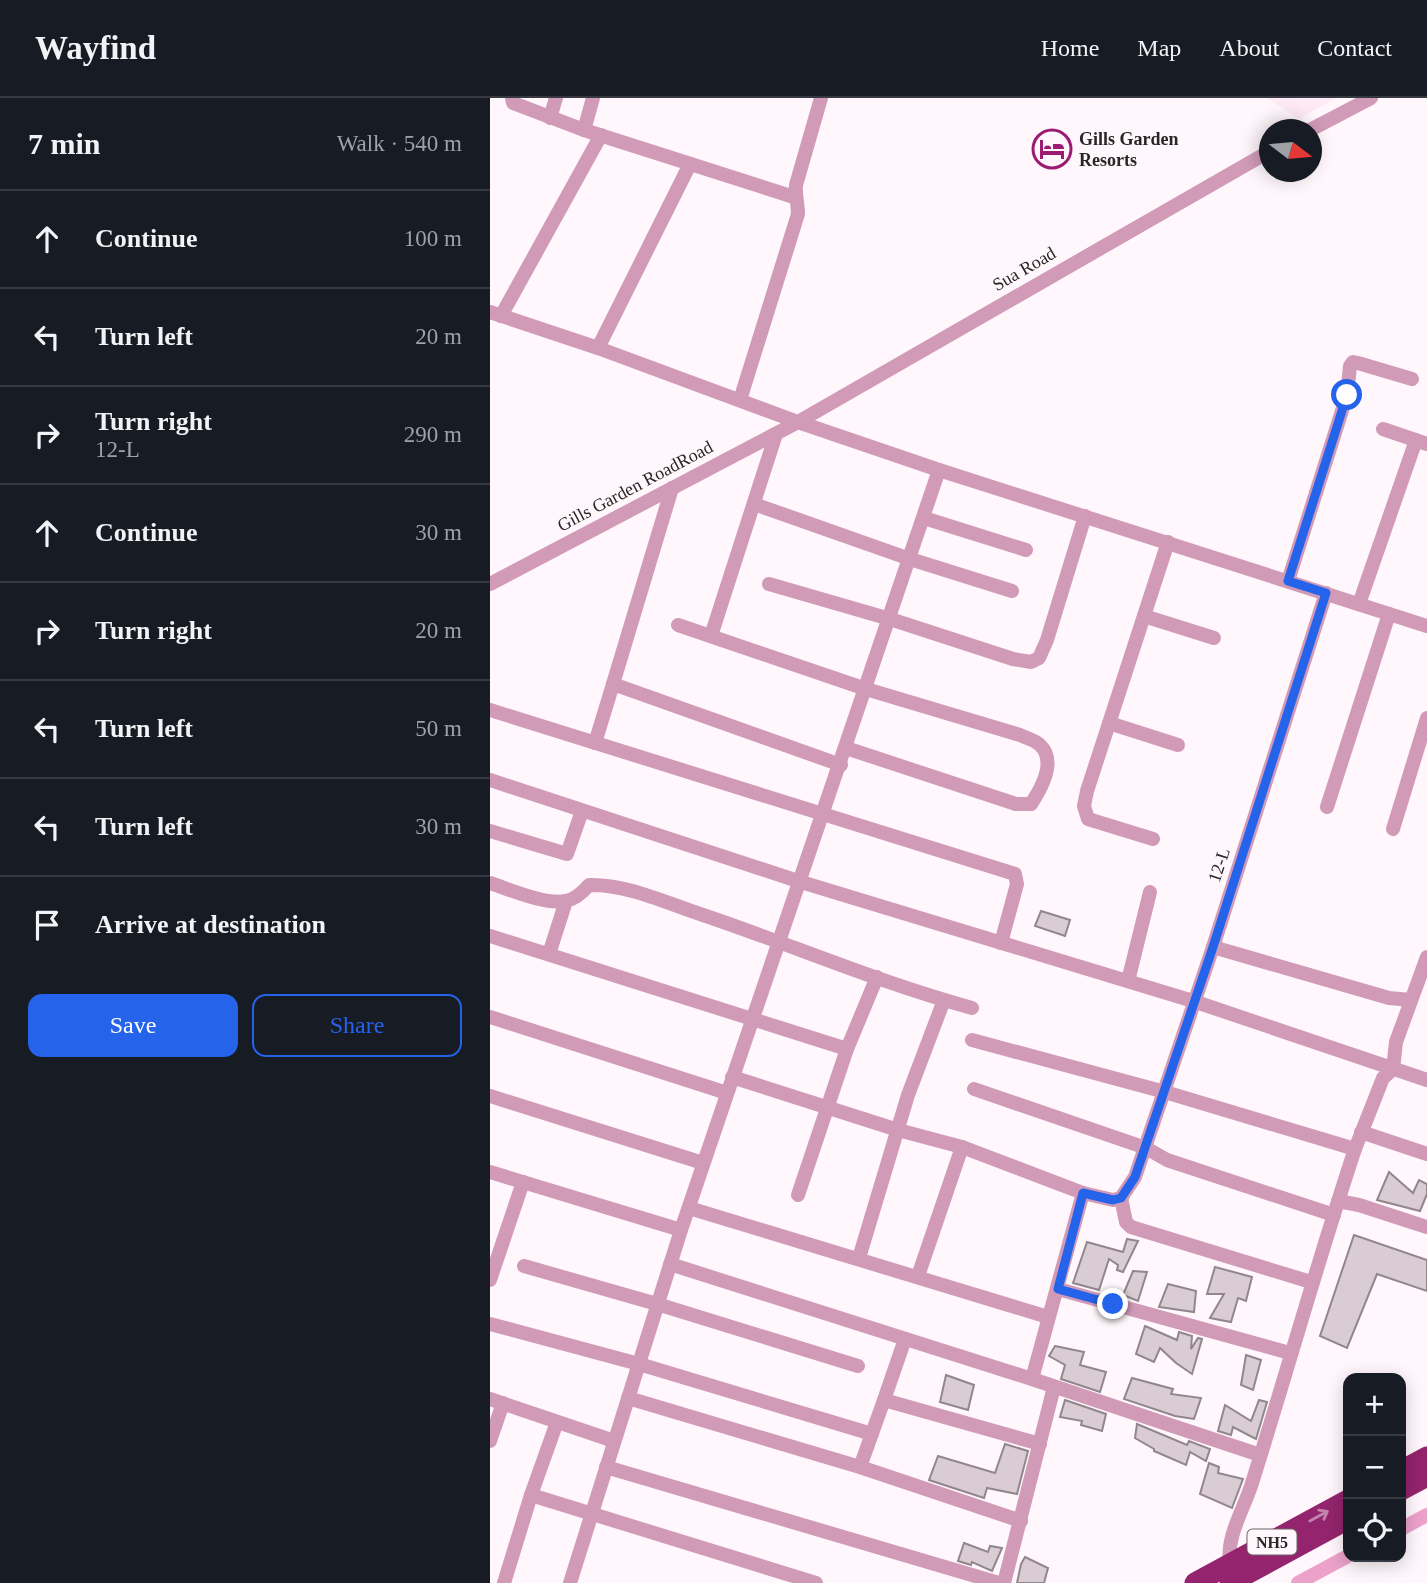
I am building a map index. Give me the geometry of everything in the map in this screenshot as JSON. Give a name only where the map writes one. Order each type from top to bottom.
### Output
[{"type":"highway","points":[[1406,1468],[1427,1457]]},
{"type":"highway","points":[[1406,1487],[1427,1476]]},
{"type":"highway","name":"NH5","points":[[1230,1574],[1343,1503]]},
{"type":"highway","name":"NH5","points":[[1195,1583],[1230,1574],[1343,1521]]},
{"type":"street","points":[[512,98],[513,103],[584,130],[794,197],[798,204],[798,214],[740,400]]},
{"type":"street","points":[[550,118],[556,98]]},
{"type":"street","points":[[584,130],[593,98]]},
{"type":"street","points":[[794,197],[821,98]]},
{"type":"street","points":[[1322,124],[1371,98]]},
{"type":"street","points":[[601,135],[496,314],[939,470],[1427,626]]},
{"type":"street","name":"Sua Road","points":[[798,422],[1259,156]]},
{"type":"street","points":[[598,348],[690,164]]},
{"type":"street","points":[[1288,581],[1347,395],[1350,366],[1353,362],[1358,363],[1412,379]]},
{"type":"street","name":"Gills Garden RoadRoad","points":[[490,584],[798,422]]},
{"type":"street","points":[[1359,604],[1421,442],[1383,429]]},
{"type":"street","points":[[711,636],[776,434]]},
{"type":"street","points":[[570,1583],[726,1093],[801,882],[939,470]]},
{"type":"street","points":[[595,743],[672,488]]},
{"type":"street","points":[[754,504],[910,559],[1012,591]]},
{"type":"street","points":[[769,584],[890,619],[1003,656],[1031,662],[1039,658],[1047,640],[1085,516]]},
{"type":"street","points":[[924,517],[1026,550]]},
{"type":"street","points":[[1153,838],[1088,819],[1084,806],[1168,542]]},
{"type":"street","name":"12-L","points":[[1121,1198],[1135,1177],[1165,1092],[1326,593]]},
{"type":"street","points":[[1327,807],[1390,614]]},
{"type":"street","points":[[1144,617],[1214,638]]},
{"type":"street","points":[[678,625],[866,689],[1020,735],[1039,744],[1047,755],[1047,770],[1039,792],[1031,804],[1016,804],[846,748]]},
{"type":"street","points":[[613,684],[841,765]]},
{"type":"street","points":[[490,710],[1015,874],[1017,884],[1001,943]]},
{"type":"street","points":[[1393,829],[1427,718]]},
{"type":"street","points":[[1109,723],[1178,746]]},
{"type":"street","points":[[490,780],[801,882],[1193,1001],[1427,1080]]},
{"type":"street","points":[[490,831],[567,854],[582,811]]},
{"type":"street","points":[[490,883],[540,899],[566,901],[581,894],[589,885],[604,885],[637,893],[972,1008]]},
{"type":"street","points":[[1128,981],[1150,892]]},
{"type":"street","points":[[549,954],[566,901]]},
{"type":"street","points":[[490,936],[847,1049]]},
{"type":"street","points":[[1213,947],[1388,998],[1411,1000]]},
{"type":"street","points":[[1230,1574],[1230,1542],[1260,1455],[1311,1282],[1361,1132],[1383,1078],[1393,1069],[1396,1042],[1427,957]]},
{"type":"street","points":[[798,1195],[847,1049],[877,977]]},
{"type":"street","points":[[859,1258],[908,1095],[944,1000]]},
{"type":"street","points":[[490,1017],[726,1093]]},
{"type":"street","points":[[972,1040],[1165,1092],[1355,1149]]},
{"type":"street","points":[[732,1077],[898,1130],[962,1147],[1083,1193],[1113,1200],[1121,1198],[1126,1222],[1131,1227],[1311,1282]]},
{"type":"street","points":[[974,1089],[1146,1148],[1167,1160],[1336,1208],[1359,1205],[1427,1227]]},
{"type":"street","points":[[490,1096],[703,1163]]},
{"type":"street","points":[[1361,1132],[1427,1154]]},
{"type":"street","points":[[918,1276],[962,1147]]},
{"type":"street","points":[[490,1172],[681,1230]]},
{"type":"street","points":[[490,1280],[523,1182]]},
{"type":"street","points":[[1032,1379],[1083,1193]]},
{"type":"street","points":[[689,1208],[1048,1317]]},
{"type":"street","points":[[670,1264],[1260,1455]]},
{"type":"street","points":[[524,1266],[858,1366]]},
{"type":"street","points":[[1058,1289],[1290,1353]]},
{"type":"street","points":[[490,1324],[639,1364],[872,1433]]},
{"type":"street","points":[[860,1467],[905,1339]]},
{"type":"street","points":[[606,1467],[1001,1583],[1021,1521],[1055,1387]]},
{"type":"street","points":[[628,1398],[860,1467],[1021,1521]]},
{"type":"street","points":[[884,1400],[1040,1444]]},
{"type":"street","points":[[490,1441],[496,1401],[614,1441]]},
{"type":"street","points":[[503,1583],[556,1422]]},
{"type":"street","points":[[531,1494],[816,1583]]},
{"type":"shaded area","points":[[1267,98],[1336,98],[1299,119]]},
{"type":"building","points":[[1041,911],[1070,920],[1065,936],[1035,926]]},
{"type":"building","points":[[1389,1172],[1413,1193],[1419,1180],[1427,1184],[1427,1194],[1420,1211],[1377,1200]]},
{"type":"building","points":[[1354,1235],[1427,1260],[1427,1291],[1377,1274],[1347,1348],[1320,1336]]},
{"type":"building","points":[[1127,1239],[1138,1241],[1123,1272],[1117,1270],[1118,1265],[1109,1259],[1099,1290],[1073,1283],[1087,1242],[1123,1252]]},
{"type":"building","points":[[1215,1267],[1252,1277],[1246,1301],[1238,1298],[1231,1322],[1210,1318],[1224,1294],[1207,1294]]},
{"type":"building","points":[[1133,1271],[1147,1272],[1138,1301],[1123,1295]]},
{"type":"building","points":[[1168,1284],[1196,1291],[1194,1312],[1159,1307]]},
{"type":"building","points":[[1145,1326],[1177,1340],[1179,1332],[1192,1336],[1191,1349],[1198,1338],[1202,1339],[1192,1374],[1160,1348],[1154,1362],[1136,1354]]},
{"type":"building","points":[[1055,1346],[1084,1352],[1080,1365],[1106,1372],[1100,1392],[1061,1379],[1065,1365],[1049,1356]]},
{"type":"building","points":[[1246,1355],[1261,1360],[1253,1390],[1241,1385]]},
{"type":"building","points":[[946,1375],[974,1385],[968,1410],[940,1402]]},
{"type":"building","points":[[1132,1378],[1173,1389],[1171,1394],[1201,1398],[1194,1419],[1175,1416],[1124,1399]]},
{"type":"building","points":[[1065,1400],[1106,1414],[1102,1431],[1081,1425],[1082,1421],[1060,1417]]},
{"type":"building","points":[[1259,1400],[1267,1402],[1256,1439],[1233,1427],[1231,1435],[1218,1431],[1225,1405],[1251,1421]]},
{"type":"building","points":[[1137,1424],[1187,1445],[1189,1441],[1210,1449],[1206,1461],[1190,1452],[1186,1465],[1154,1451],[1135,1438]]},
{"type":"building","points":[[1005,1444],[1028,1451],[1017,1494],[987,1488],[984,1498],[929,1480],[938,1456],[995,1473]]},
{"type":"building","points":[[1209,1463],[1219,1467],[1218,1473],[1243,1479],[1232,1508],[1200,1494]]},
{"type":"building","points":[[964,1543],[988,1552],[990,1546],[1002,1548],[992,1571],[972,1562],[971,1565],[958,1561]]},
{"type":"building","points":[[1025,1557],[1048,1568],[1044,1583],[1017,1583]]},
{"type":"waterway","points":[[1406,1526],[1427,1515]]},
{"type":"waterway","points":[[1298,1583],[1343,1559]]},
{"type":"place","name":"Gills Garden Resorts","points":[[1052,149]]},
{"type":"route","points":[[1113,1304],[1058,1289],[1083,1193],[1113,1200],[1121,1198],[1135,1177],[1213,947],[1326,593],[1288,581],[1347,395]]}]
